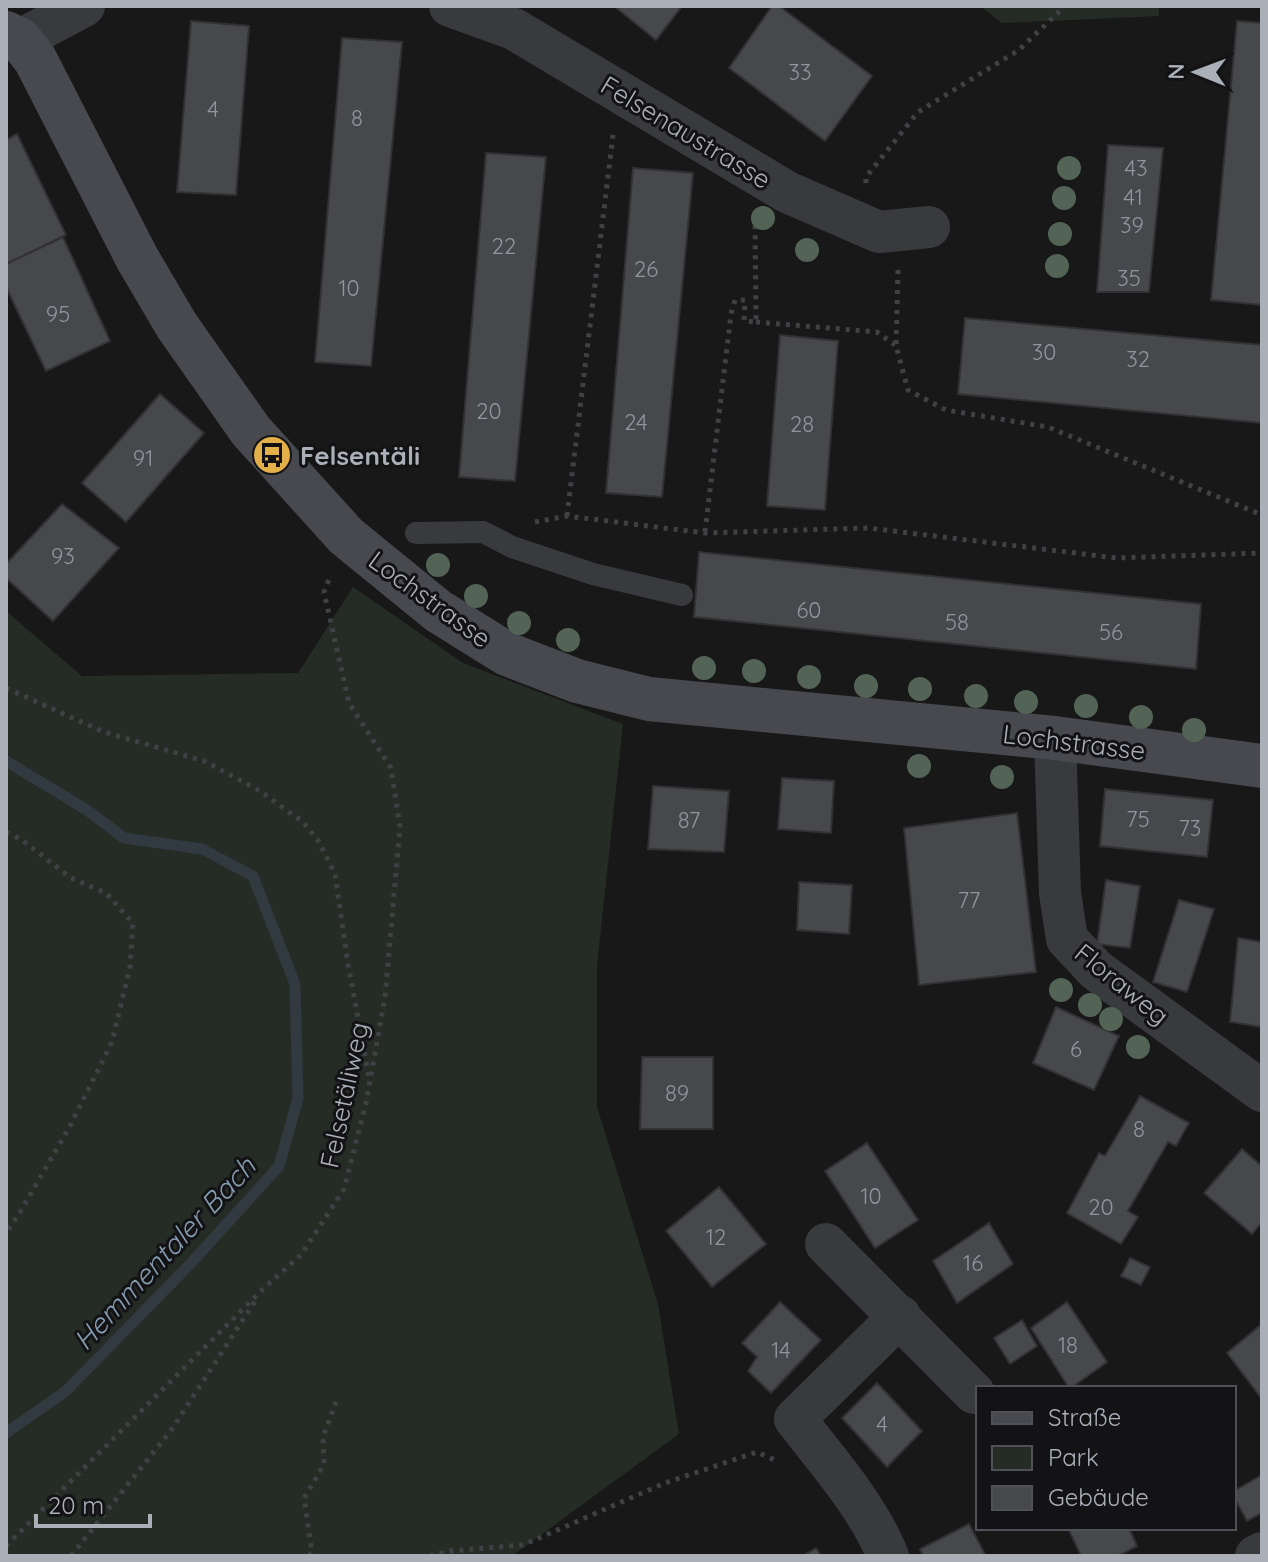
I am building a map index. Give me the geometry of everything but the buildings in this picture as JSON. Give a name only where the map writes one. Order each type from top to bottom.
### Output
[{"type":"street","points":[[13,36],[84,6]]},
{"type":"street","name":"Felsenaustrasse","points":[[450,6],[514,29],[787,192],[898,227]]},
{"type":"street","name":"Lochstrasse","points":[[13,36],[35,59],[48,81],[137,258],[177,326],[251,431],[346,536],[438,611],[507,654],[577,681],[649,699],[1055,738],[1262,766]]},
{"type":"street","name":"Floraweg","points":[[1055,738],[1060,893],[1067,939],[1096,970],[1262,1091]]},
{"type":"street","points":[[826,1244],[974,1393]]},
{"type":"street","points":[[888,1556],[856,1497],[795,1419],[900,1316]]},
{"type":"street","points":[[1256,1556],[1262,1553]]},
{"type":"lane","points":[[416,533],[483,532],[512,547],[593,574],[682,595]]},
{"type":"path","points":[[1065,6],[1019,50],[918,112],[866,177],[898,227],[896,346],[908,390],[946,410],[1048,427],[1262,515]]},
{"type":"path","points":[[567,516],[619,91]]},
{"type":"path","points":[[755,172],[756,322]]},
{"type":"path","points":[[705,533],[735,300],[745,300],[744,321],[877,332],[896,346]]},
{"type":"path","points":[[483,532],[567,516],[705,533],[868,528],[1117,558],[1262,553]]},
{"type":"path","name":"Felsetäliweg","points":[[6,1546],[263,1289],[301,1255],[344,1189],[370,1080],[385,997],[400,827],[391,768],[349,703],[324,592],[346,536]]},
{"type":"path","points":[[6,688],[104,732],[204,761],[260,791],[303,822],[319,842],[335,874],[370,1080]]},
{"type":"path","points":[[6,832],[22,840],[71,878],[106,893],[133,923],[130,967],[112,1042],[70,1126],[6,1233]]},
{"type":"path","points":[[71,1556],[172,1429],[263,1289]]},
{"type":"path","points":[[309,1556],[312,1552],[304,1498],[324,1465],[323,1437],[337,1399]]},
{"type":"path","points":[[430,1556],[450,1551],[523,1545],[665,1483],[757,1452],[785,1465]]},
{"type":"green space","points":[[980,6],[1159,6],[1159,16],[1002,23]]},
{"type":"green space","points":[[353,587],[463,663],[623,724],[597,966],[597,1107],[658,1304],[679,1434],[512,1556],[6,1556],[6,611],[82,676],[298,673]]},
{"type":"waterway","name":"Hemmentaler Bach","points":[[6,761],[87,810],[124,838],[202,849],[253,876],[295,984],[298,1098],[279,1166],[193,1261],[66,1391],[6,1433]]},
{"type":"place","name":"Felsentäli","points":[[272,455]]}]
